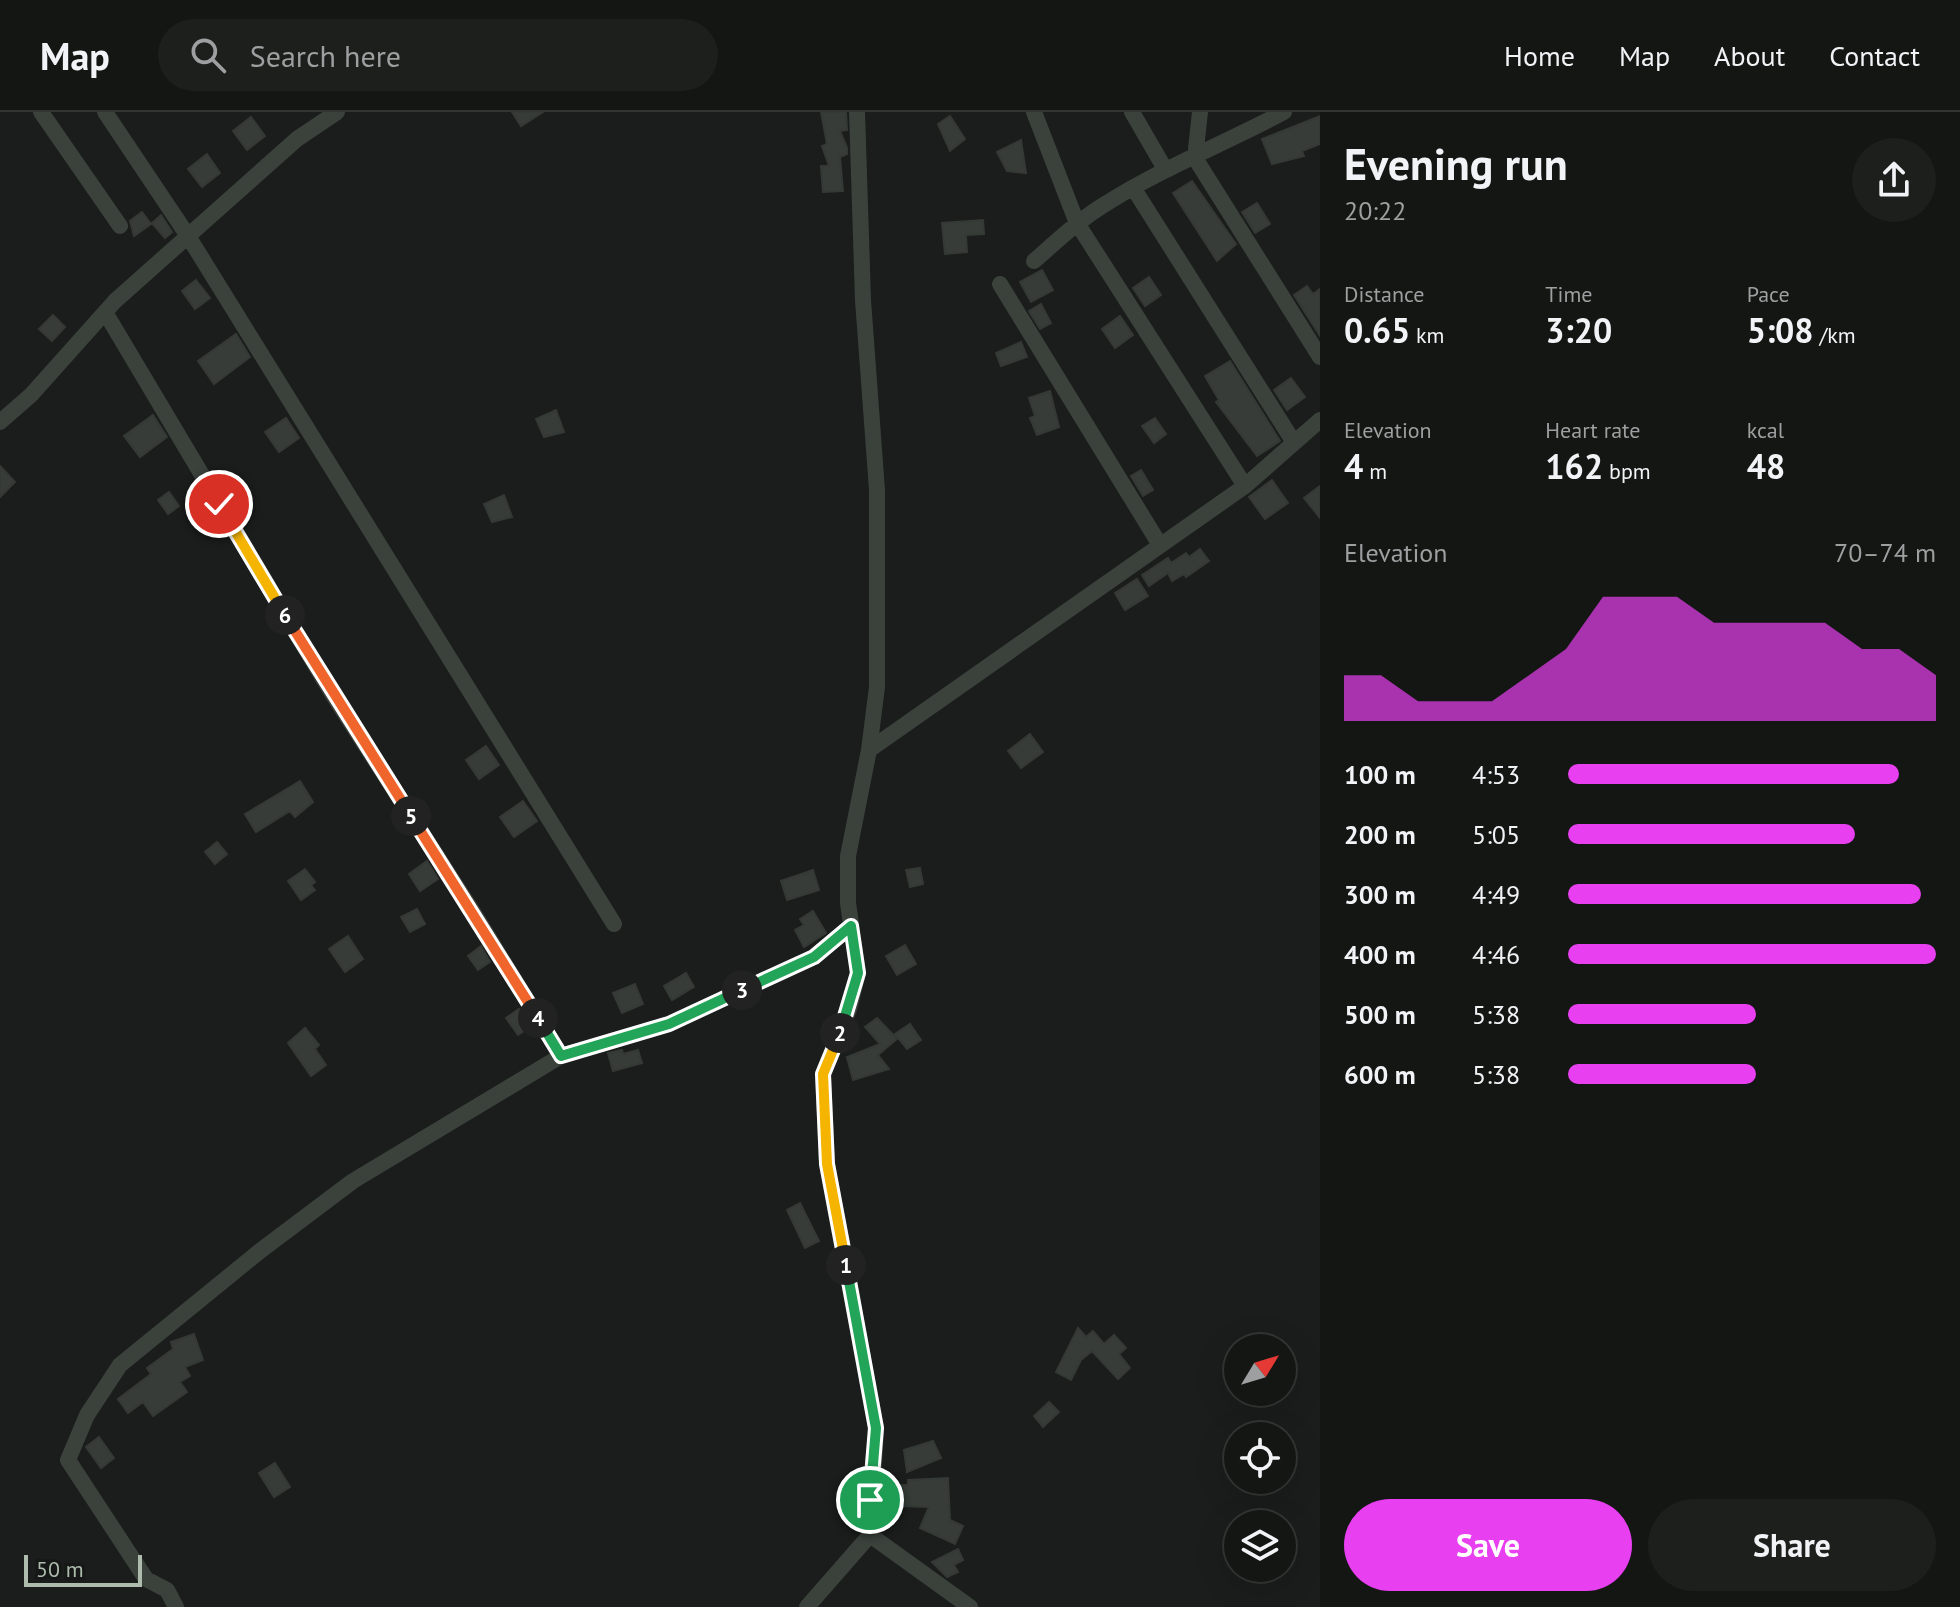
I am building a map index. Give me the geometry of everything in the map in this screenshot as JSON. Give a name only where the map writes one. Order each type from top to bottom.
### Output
[{"type":"street","points":[[41,112],[120,226]]},
{"type":"street","points":[[105,112],[188,236],[614,924]]},
{"type":"street","points":[[0,422],[31,395],[105,312],[297,139],[337,112]]},
{"type":"street","points":[[807,1607],[870,1535],[876,1428],[827,1164],[823,1074],[849,1009],[858,973],[851,926],[848,856],[869,750],[877,687],[877,490],[863,300],[857,112]]},
{"type":"street","points":[[1034,112],[1077,223],[1245,486]]},
{"type":"street","points":[[1132,112],[1165,169]]},
{"type":"street","points":[[1200,112],[1195,158],[1320,357]]},
{"type":"street","points":[[1034,261],[1077,223],[1165,169],[1195,158],[1284,112]]},
{"type":"street","points":[[1134,189],[1293,441]]},
{"type":"street","points":[[1000,284],[1160,545]]},
{"type":"street","points":[[105,312],[333,695],[473,912],[561,1056]]},
{"type":"street","points":[[869,750],[1245,486],[1320,420]]},
{"type":"street","points":[[176,1607],[167,1590],[146,1579],[68,1460],[87,1415],[120,1365],[260,1251],[353,1181],[561,1056],[669,1024],[814,957],[851,926]]},
{"type":"street","points":[[870,1535],[970,1607]]},
{"type":"building","points":[[512,112],[543,112],[521,126]]},
{"type":"building","points":[[821,112],[846,112],[847,130],[840,131],[847,148],[847,154],[840,157],[843,191],[823,192],[821,166],[829,166],[822,146],[827,144]]},
{"type":"building","points":[[950,116],[965,139],[950,151],[938,124]]},
{"type":"building","points":[[1320,116],[1320,144],[1302,151],[1304,156],[1272,164],[1262,139]]},
{"type":"building","points":[[251,117],[265,136],[247,150],[233,131]]},
{"type":"building","points":[[1021,140],[1026,173],[1007,171],[997,152]]},
{"type":"building","points":[[207,154],[220,173],[202,187],[188,169]]},
{"type":"building","points":[[1192,181],[1236,244],[1217,261],[1173,193]]},
{"type":"building","points":[[1257,203],[1270,224],[1255,233],[1242,212]]},
{"type":"building","points":[[142,212],[151,224],[134,236],[130,221]]},
{"type":"building","points":[[161,215],[172,232],[165,238],[152,223]]},
{"type":"building","points":[[983,220],[984,234],[966,235],[967,252],[945,254],[942,223]]},
{"type":"building","points":[[1042,270],[1053,290],[1031,302],[1020,282]]},
{"type":"building","points":[[1149,277],[1161,295],[1145,306],[1133,288]]},
{"type":"building","points":[[196,280],[210,298],[195,309],[182,291]]},
{"type":"building","points":[[1307,286],[1313,294],[1320,289],[1320,336],[1294,295]]},
{"type":"building","points":[[1041,304],[1051,323],[1040,329],[1029,311]]},
{"type":"building","points":[[53,315],[65,327],[52,341],[39,329]]},
{"type":"building","points":[[1120,316],[1133,335],[1115,348],[1102,329]]},
{"type":"building","points":[[236,334],[250,357],[214,384],[198,361]]},
{"type":"building","points":[[1021,342],[1027,357],[1001,366],[996,353]]},
{"type":"building","points":[[1230,361],[1280,441],[1257,456],[1216,402],[1219,400],[1205,376]]},
{"type":"building","points":[[1291,378],[1305,397],[1287,410],[1274,390]]},
{"type":"building","points":[[1050,391],[1059,427],[1037,435],[1030,418],[1035,416],[1029,398]]},
{"type":"building","points":[[556,410],[564,432],[544,437],[536,419]]},
{"type":"building","points":[[153,415],[167,437],[140,457],[124,436]]},
{"type":"building","points":[[286,418],[299,438],[279,452],[265,432]]},
{"type":"building","points":[[1155,418],[1166,434],[1154,443],[1142,426]]},
{"type":"building","points":[[0,466],[15,482],[0,497]]},
{"type":"building","points":[[1141,470],[1153,490],[1143,496],[1131,476]]},
{"type":"building","points":[[1272,480],[1288,503],[1265,519],[1249,497]]},
{"type":"building","points":[[1320,486],[1320,518],[1304,498]]},
{"type":"building","points":[[169,492],[179,506],[168,514],[158,500]]},
{"type":"building","points":[[504,495],[512,517],[492,522],[484,504]]},
{"type":"building","points":[[1200,549],[1209,561],[1186,577],[1184,574],[1172,581],[1168,573],[1149,586],[1142,575],[1168,558],[1171,563],[1186,553],[1189,557]]},
{"type":"building","points":[[1137,579],[1148,596],[1125,610],[1115,593]]},
{"type":"building","points":[[1030,734],[1043,752],[1021,768],[1008,751]]},
{"type":"building","points":[[486,746],[499,765],[479,779],[466,760]]},
{"type":"building","points":[[300,781],[313,802],[295,817],[290,811],[256,832],[245,814]]},
{"type":"building","points":[[523,801],[537,821],[514,837],[500,817]]},
{"type":"building","points":[[217,842],[227,854],[215,864],[205,852]]},
{"type":"building","points":[[427,861],[438,879],[420,891],[409,874]]},
{"type":"building","points":[[920,868],[923,884],[910,887],[906,870]]},
{"type":"building","points":[[305,869],[315,882],[311,885],[315,890],[301,900],[288,881]]},
{"type":"building","points":[[813,870],[819,890],[787,900],[781,881]]},
{"type":"building","points":[[417,909],[425,924],[410,932],[401,917]]},
{"type":"building","points":[[813,911],[826,933],[804,947],[795,930],[804,925],[800,919]]},
{"type":"building","points":[[348,936],[363,959],[345,972],[329,949]]},
{"type":"building","points":[[905,945],[916,964],[897,975],[886,956]]},
{"type":"building","points":[[481,946],[490,962],[478,970],[468,956]]},
{"type":"building","points":[[686,973],[694,987],[672,1000],[664,986]]},
{"type":"building","points":[[635,984],[643,1004],[622,1013],[613,993]]},
{"type":"building","points":[[519,1009],[530,1027],[518,1035],[506,1018]]},
{"type":"building","points":[[877,1018],[897,1039],[878,1055],[889,1069],[853,1080],[847,1057],[880,1044],[865,1027]]},
{"type":"building","points":[[910,1024],[921,1040],[907,1049],[895,1034]]},
{"type":"building","points":[[305,1028],[319,1045],[315,1049],[326,1065],[311,1076],[288,1043]]},
{"type":"building","points":[[622,1050],[623,1054],[638,1050],[642,1063],[613,1071],[608,1053]]},
{"type":"building","points":[[800,1203],[819,1241],[805,1248],[787,1210]]},
{"type":"building","points":[[1078,1328],[1086,1337],[1093,1331],[1104,1344],[1114,1335],[1126,1348],[1119,1354],[1130,1368],[1118,1379],[1092,1351],[1081,1360],[1071,1380],[1056,1372]]},
{"type":"building","points":[[194,1334],[203,1360],[185,1367],[190,1376],[180,1382],[187,1392],[153,1416],[143,1402],[128,1413],[118,1399],[151,1374],[147,1368],[173,1349],[171,1342]]},
{"type":"building","points":[[1049,1402],[1059,1412],[1043,1427],[1034,1416]]},
{"type":"building","points":[[99,1437],[114,1458],[101,1468],[86,1447]]},
{"type":"building","points":[[933,1441],[941,1458],[907,1472],[904,1450]]},
{"type":"building","points":[[275,1463],[290,1487],[274,1497],[259,1473]]},
{"type":"building","points":[[948,1478],[950,1520],[963,1526],[955,1544],[920,1528],[929,1507],[900,1506],[901,1485],[908,1485],[908,1480]]},
{"type":"building","points":[[958,1549],[963,1560],[954,1565],[958,1572],[947,1577],[932,1562]]},
{"type":"route","points":[[219,504],[333,695],[473,912],[561,1056],[669,1024],[814,957],[851,926],[858,973],[849,1009],[823,1074],[827,1164],[876,1428],[870,1500]]}]
